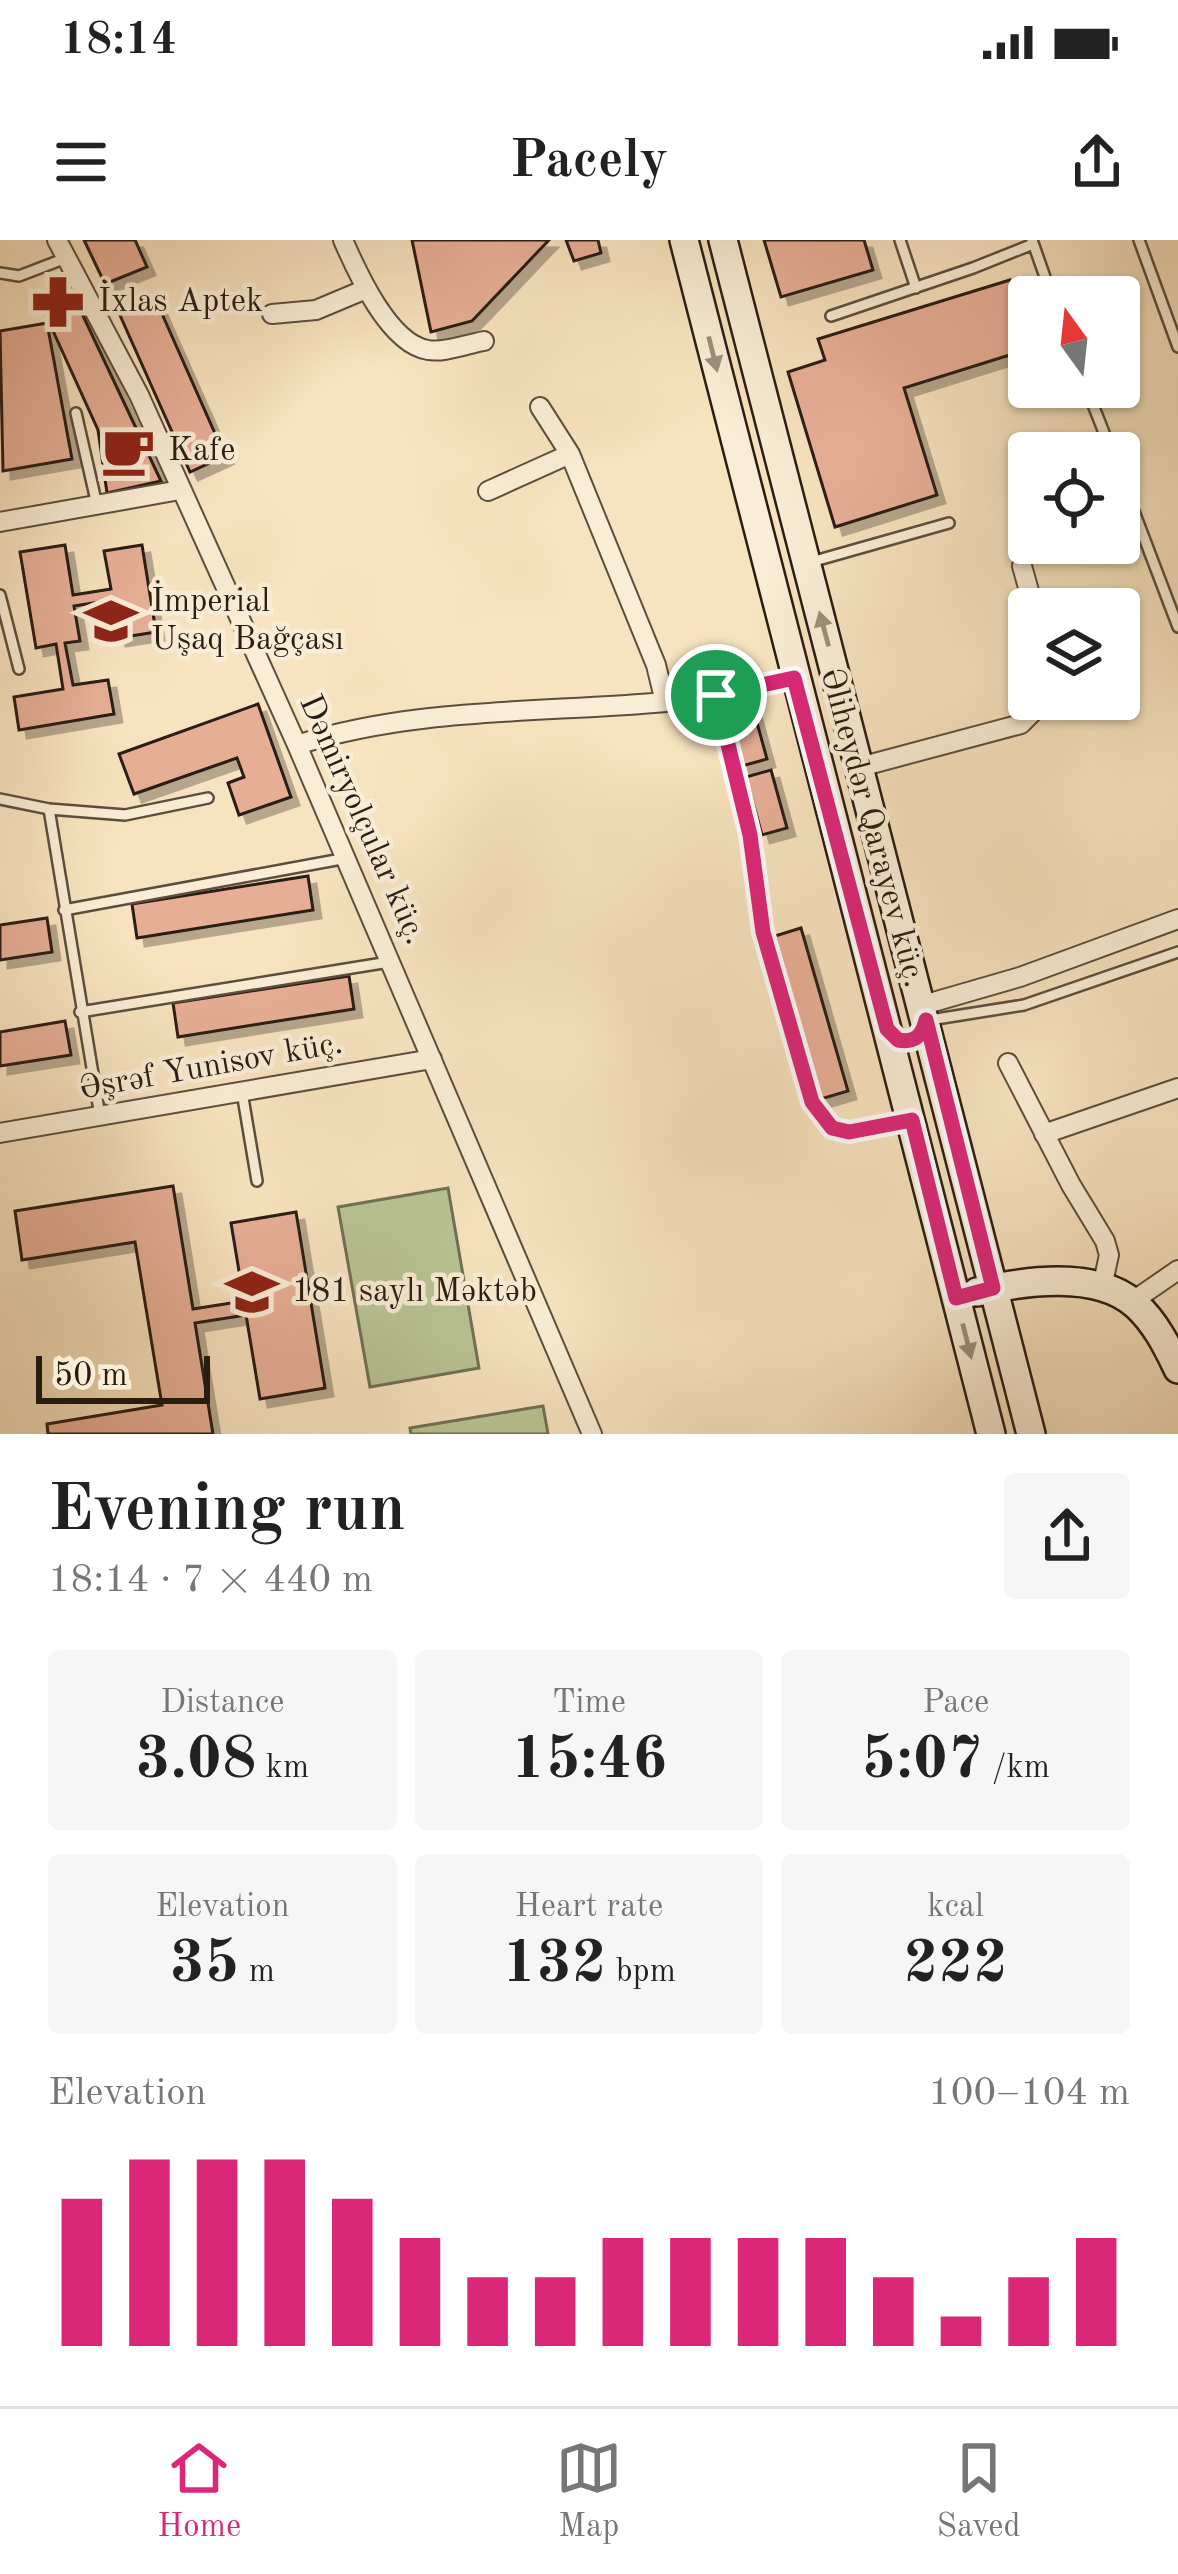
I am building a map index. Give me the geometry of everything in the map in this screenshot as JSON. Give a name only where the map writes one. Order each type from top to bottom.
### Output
[{"type":"main road","name":"Əliheydər Qarayev küç.","points":[[684,240],[992,1434]]},
{"type":"main road","name":"Əliheydər Qarayev küç.","points":[[723,240],[1031,1434]]},
{"type":"main road","points":[[697,291],[734,281]]},
{"type":"main road","points":[[887,1029],[898,1040],[911,1041],[922,1034],[924,1013]]},
{"type":"main road","points":[[956,1298],[1037,1282],[1102,1287],[1132,1301],[1154,1326],[1178,1369]]},
{"type":"street","points":[[343,240],[378,308],[416,346],[431,351],[484,341]]},
{"type":"street","name":"Dəmiryolçular küç.","points":[[61,249],[139,394],[297,745],[592,1434]]},
{"type":"street","points":[[272,314],[316,310],[366,289]]},
{"type":"street","points":[[540,407],[570,454],[656,665],[665,702]]},
{"type":"street","points":[[488,491],[570,454]]},
{"type":"street","points":[[0,522],[180,490]]},
{"type":"street","points":[[1022,566],[1028,588]]},
{"type":"street","points":[[297,745],[383,724],[665,702],[794,678]]},
{"type":"street","points":[[860,766],[1025,720]]},
{"type":"street","points":[[924,1013],[1178,920]]},
{"type":"street","name":"Əşrəf Yunisov küç.","points":[[0,1133],[432,1059]]},
{"type":"street","points":[[1008,1063],[1105,1241],[1109,1255],[1102,1287]]},
{"type":"street","points":[[1044,1134],[1178,1088]]},
{"type":"street","points":[[1132,1301],[1178,1270]]},
{"type":"lane","points":[[900,240],[916,288]]},
{"type":"lane","points":[[1139,240],[1178,347]]},
{"type":"lane","points":[[831,316],[1032,242],[1044,276]]},
{"type":"lane","points":[[0,273],[20,276],[61,249]]},
{"type":"lane","points":[[76,413],[97,505]]},
{"type":"lane","points":[[806,564],[949,523]]},
{"type":"lane","points":[[1140,527],[1178,627]]},
{"type":"lane","points":[[0,596],[19,669]]},
{"type":"lane","points":[[716,695],[750,835],[763,932],[812,1102],[832,1128],[849,1132],[912,1120]]},
{"type":"lane","points":[[0,799],[49,809],[125,815],[208,798]]},
{"type":"lane","points":[[49,809],[100,1116]]},
{"type":"lane","points":[[64,910],[347,858]]},
{"type":"lane","points":[[924,1013],[1024,1005],[1178,952]]},
{"type":"lane","points":[[80,1012],[392,962]]},
{"type":"lane","points":[[242,1092],[257,1181]]},
{"type":"green space","points":[[448,1188],[479,1368],[370,1387],[338,1207]]},
{"type":"green space","points":[[543,1406],[548,1434],[411,1434],[410,1428]]},
{"type":"building","points":[[84,240],[135,240],[147,267],[105,284]]},
{"type":"building","points":[[412,240],[549,240],[472,321],[431,332]]},
{"type":"building","points":[[566,240],[598,240],[601,253],[574,261]]},
{"type":"building","points":[[764,240],[864,240],[873,270],[781,297]]},
{"type":"building","points":[[1008,281],[1008,356],[904,388],[937,495],[835,527],[788,372],[825,360],[818,339]]},
{"type":"building","points":[[69,286],[161,481],[107,493],[98,430],[39,300]]},
{"type":"building","points":[[155,298],[225,456],[190,472],[119,313]]},
{"type":"building","points":[[47,323],[72,459],[3,471],[0,331]]},
{"type":"building","points":[[65,545],[73,595],[111,589],[104,551],[142,545],[156,632],[118,638],[112,600],[74,606],[80,641],[65,643],[73,685],[108,680],[114,714],[19,730],[14,697],[63,689],[56,644],[36,648],[20,552]]},
{"type":"building","points":[[751,701],[767,759],[742,766],[726,708]]},
{"type":"building","points":[[258,704],[291,797],[239,815],[228,783],[244,777],[237,758],[134,794],[119,754]]},
{"type":"building","points":[[771,770],[787,828],[762,835],[746,777]]},
{"type":"building","points":[[308,876],[313,910],[137,938],[132,904]]},
{"type":"building","points":[[47,918],[52,952],[0,960],[0,925]]},
{"type":"building","points":[[801,928],[848,1091],[821,1099],[775,936]]},
{"type":"building","points":[[349,976],[354,1009],[178,1037],[173,1003]]},
{"type":"building","points":[[65,1021],[71,1055],[0,1066],[0,1032]]},
{"type":"building","points":[[173,1186],[193,1309],[244,1301],[231,1223],[296,1212],[325,1388],[260,1399],[246,1315],[195,1323],[213,1434],[48,1434],[47,1424],[162,1405],[135,1242],[22,1260],[15,1211]]},
{"type":"place","name":"İxlas Aptek","points":[[58,302]]},
{"type":"place","name":"Kafe","points":[[128,451]]},
{"type":"place","name":"İmperial Uşaq Bağçası","points":[[111,621]]},
{"type":"place","name":"181 saylı Məktəb","points":[[252,1292]]},
{"type":"route","points":[[794,678],[887,1029],[898,1040],[911,1041],[922,1034],[926,1020],[993,1288],[956,1298],[912,1120],[849,1132],[832,1128],[812,1102],[770,962],[750,835],[716,695],[794,678]]}]
